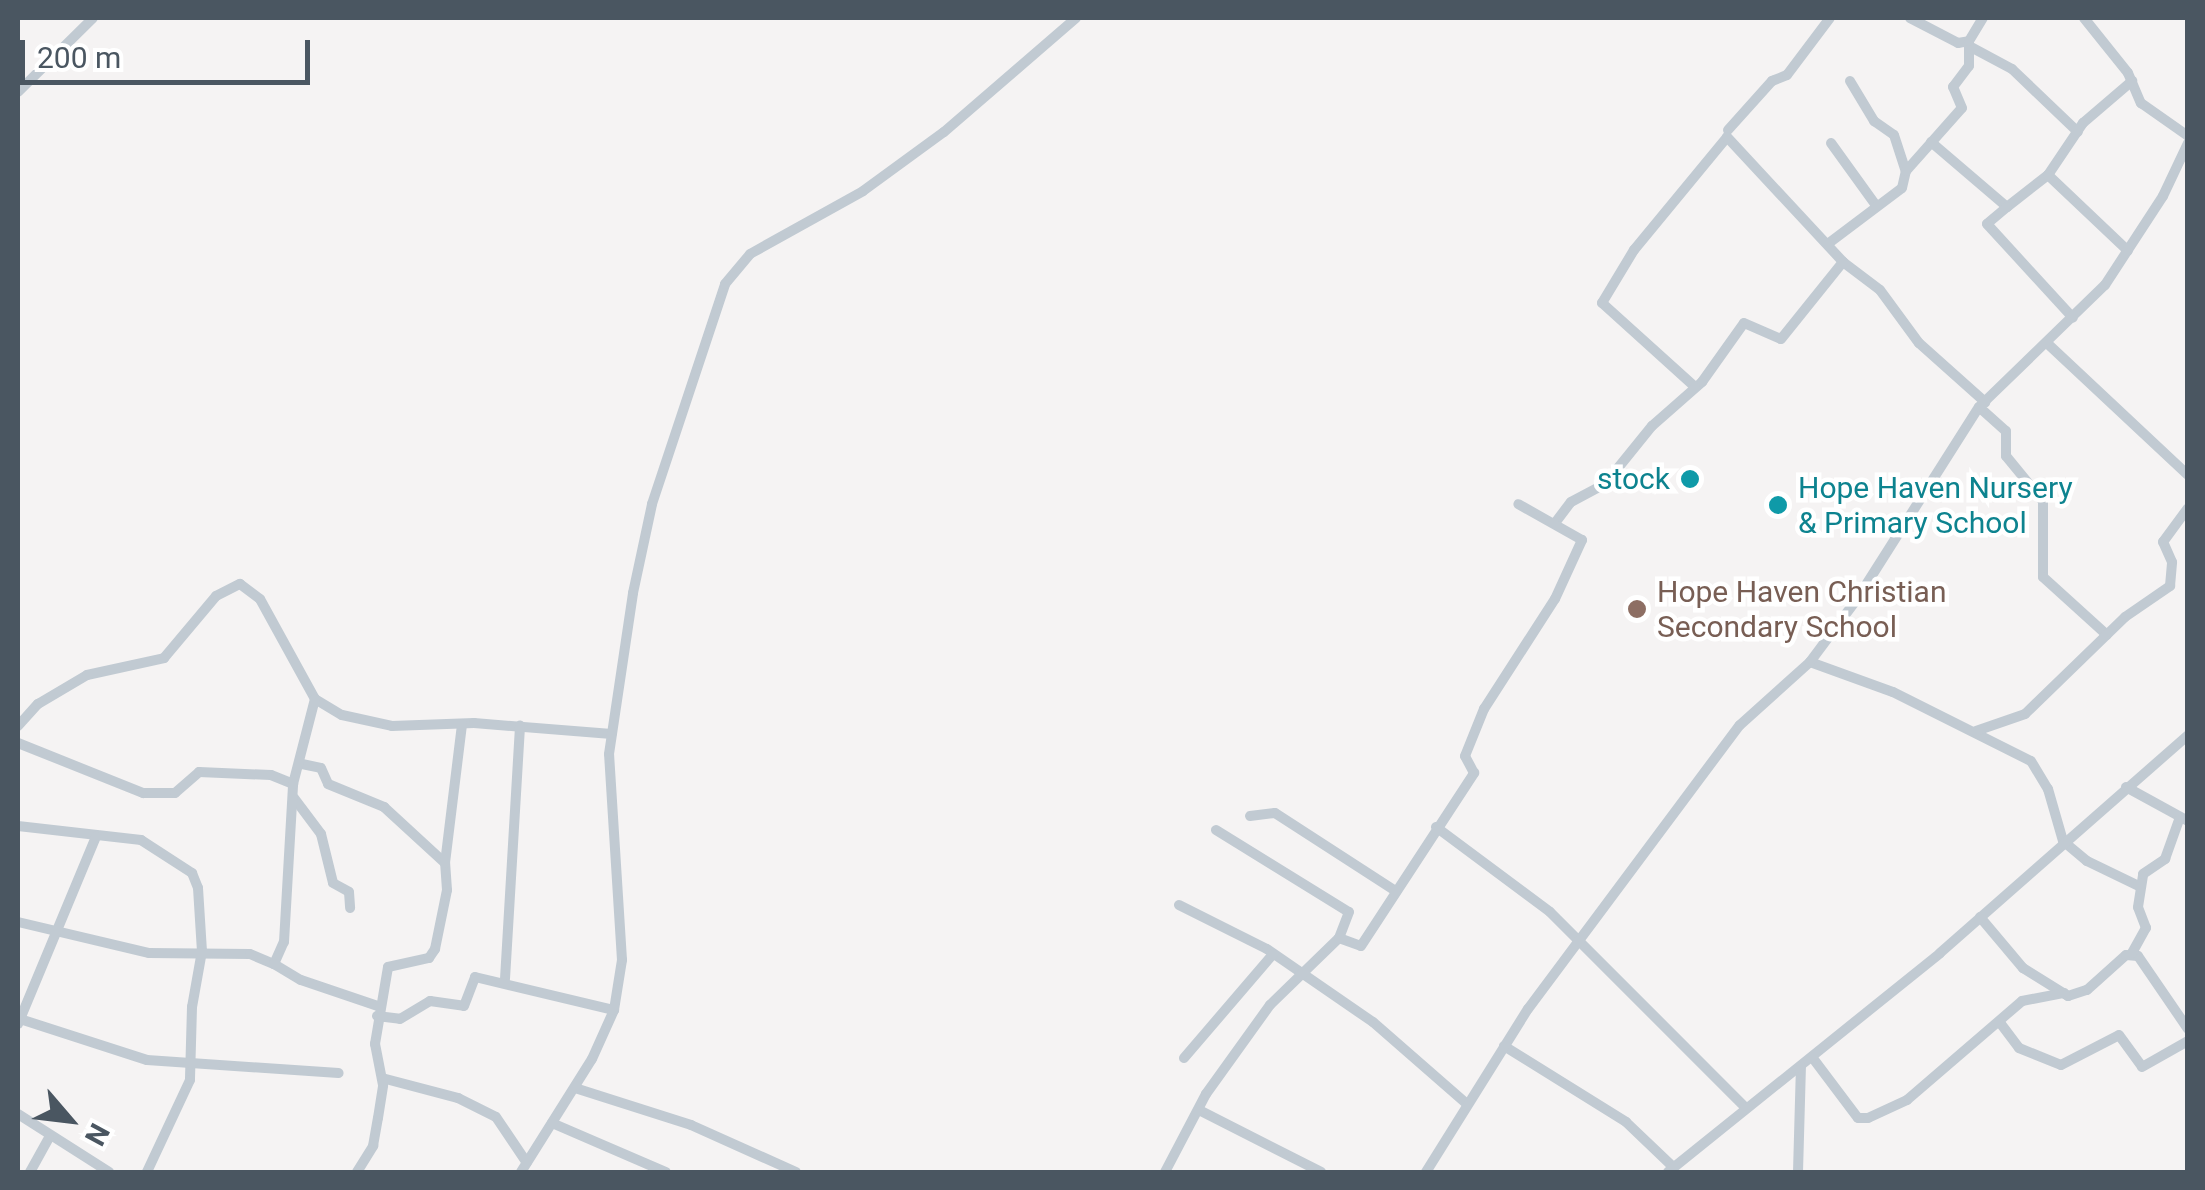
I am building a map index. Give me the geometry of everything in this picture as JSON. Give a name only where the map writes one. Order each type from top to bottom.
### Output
[{"type":"street","points":[[18,92],[92,18]]},
{"type":"street","points":[[382,1078],[458,1098],[496,1118],[524,1168],[576,1088],[614,1010],[622,960],[608,813],[612,734],[652,504],[735,268],[864,191],[944,132],[1076,18]]},
{"type":"street","points":[[1728,130],[1772,81],[1787,75],[1830,18]]},
{"type":"street","points":[[1910,18],[1958,43],[1969,43],[2012,69],[2078,132]]},
{"type":"street","points":[[1829,244],[1875,204],[1902,188],[1906,172],[1962,108],[1953,87],[1968,66],[1969,43],[1983,18]]},
{"type":"street","points":[[1426,1172],[1504,1046],[1740,725],[1810,662],[1858,599],[1982,404],[2049,344],[2128,252],[2187,143],[2141,103],[2132,80],[2088,19]]},
{"type":"street","points":[[2073,318],[1987,224],[2048,176],[2106,98],[2132,80]]},
{"type":"street","points":[[1850,81],[1874,121],[1894,135],[1906,172]]},
{"type":"street","points":[[1694,386],[1602,303],[1634,250],[1723,140],[1733,138],[1843,262],[1880,290],[1919,343],[2006,431],[2006,456],[2043,501],[2038,557],[2043,577],[2107,635]]},
{"type":"street","points":[[1931,142],[2007,208]]},
{"type":"street","points":[[1831,143],[1875,204]]},
{"type":"street","points":[[2048,176],[2128,252]]},
{"type":"street","points":[[1555,523],[1571,502],[1605,484],[1694,386],[1744,323],[1781,340],[1843,262]]},
{"type":"street","points":[[2049,344],[2188,474]]},
{"type":"street","points":[[1338,938],[1361,946],[1474,773],[1466,750],[1499,678],[1555,599],[1579,550],[1580,537],[1518,504]]},
{"type":"street","points":[[1976,731],[2025,714],[2107,635],[2170,586],[2172,562],[2163,542],[2188,508]]},
{"type":"street","points":[[18,726],[38,704],[88,674],[164,658],[216,596],[240,584],[260,599],[316,699],[342,715],[392,726],[520,725],[612,734]]},
{"type":"street","points":[[1810,662],[1976,731],[2036,767],[2063,841],[2087,861],[2139,886]]},
{"type":"street","points":[[274,964],[284,942],[293,784],[302,764],[316,699]]},
{"type":"street","points":[[356,1172],[373,1146],[382,1078],[375,1053],[377,1011],[388,967],[434,955],[447,890],[445,862],[462,724]]},
{"type":"street","points":[[504,979],[520,725]]},
{"type":"street","points":[[1504,1046],[1626,1122],[1670,1169],[1801,1067],[2188,736]]},
{"type":"street","points":[[18,744],[143,793],[175,794],[199,772],[271,775],[293,784]]},
{"type":"street","points":[[302,764],[321,768],[328,784],[384,806],[445,862]]},
{"type":"street","points":[[1812,1056],[1858,1118],[1868,1118],[1907,1100],[2001,1024],[2022,1002],[2087,990],[2132,954],[2146,928],[2139,886],[2142,874],[2170,850],[2168,838],[2183,821],[2126,786]]},
{"type":"street","points":[[294,798],[321,834],[333,884],[348,892],[350,908]]},
{"type":"street","points":[[1250,816],[1285,819],[1394,890]]},
{"type":"street","points":[[18,826],[141,840],[192,873],[203,918],[202,952],[192,1008],[192,1064],[179,1114],[147,1172]]},
{"type":"street","points":[[1436,828],[1581,940],[1745,1108]]},
{"type":"street","points":[[1166,1172],[1199,1110],[1298,974],[1338,938],[1349,912],[1216,830]]},
{"type":"street","points":[[96,837],[19,1022],[147,1060],[338,1073]]},
{"type":"street","points":[[1179,906],[1273,954],[1373,1022],[1467,1104]]},
{"type":"street","points":[[1980,917],[2023,968],[2064,994]]},
{"type":"street","points":[[18,922],[57,936],[149,953],[250,954],[302,980],[400,1019],[430,1001],[464,1006],[475,976],[504,979],[614,1010]]},
{"type":"street","points":[[1184,1058],[1273,954]]},
{"type":"street","points":[[2132,954],[2188,1029]]},
{"type":"street","points":[[2001,1024],[2019,1048],[2061,1065],[2118,1035],[2142,1067],[2188,1041]]},
{"type":"street","points":[[1798,1172],[1801,1067]]},
{"type":"street","points":[[576,1088],[692,1125],[796,1172]]},
{"type":"street","points":[[1199,1110],[1321,1172]]},
{"type":"street","points":[[19,1118],[108,1172]]},
{"type":"street","points":[[552,1123],[666,1172]]},
{"type":"street","points":[[30,1172],[49,1138]]},
{"type":"place","name":"stock","points":[[1690,479]]},
{"type":"place","name":"Hope Haven Nursery & Primary School","points":[[1778,505]]},
{"type":"place","name":"Hope Haven Christian Secondary School","points":[[1637,609]]}]
